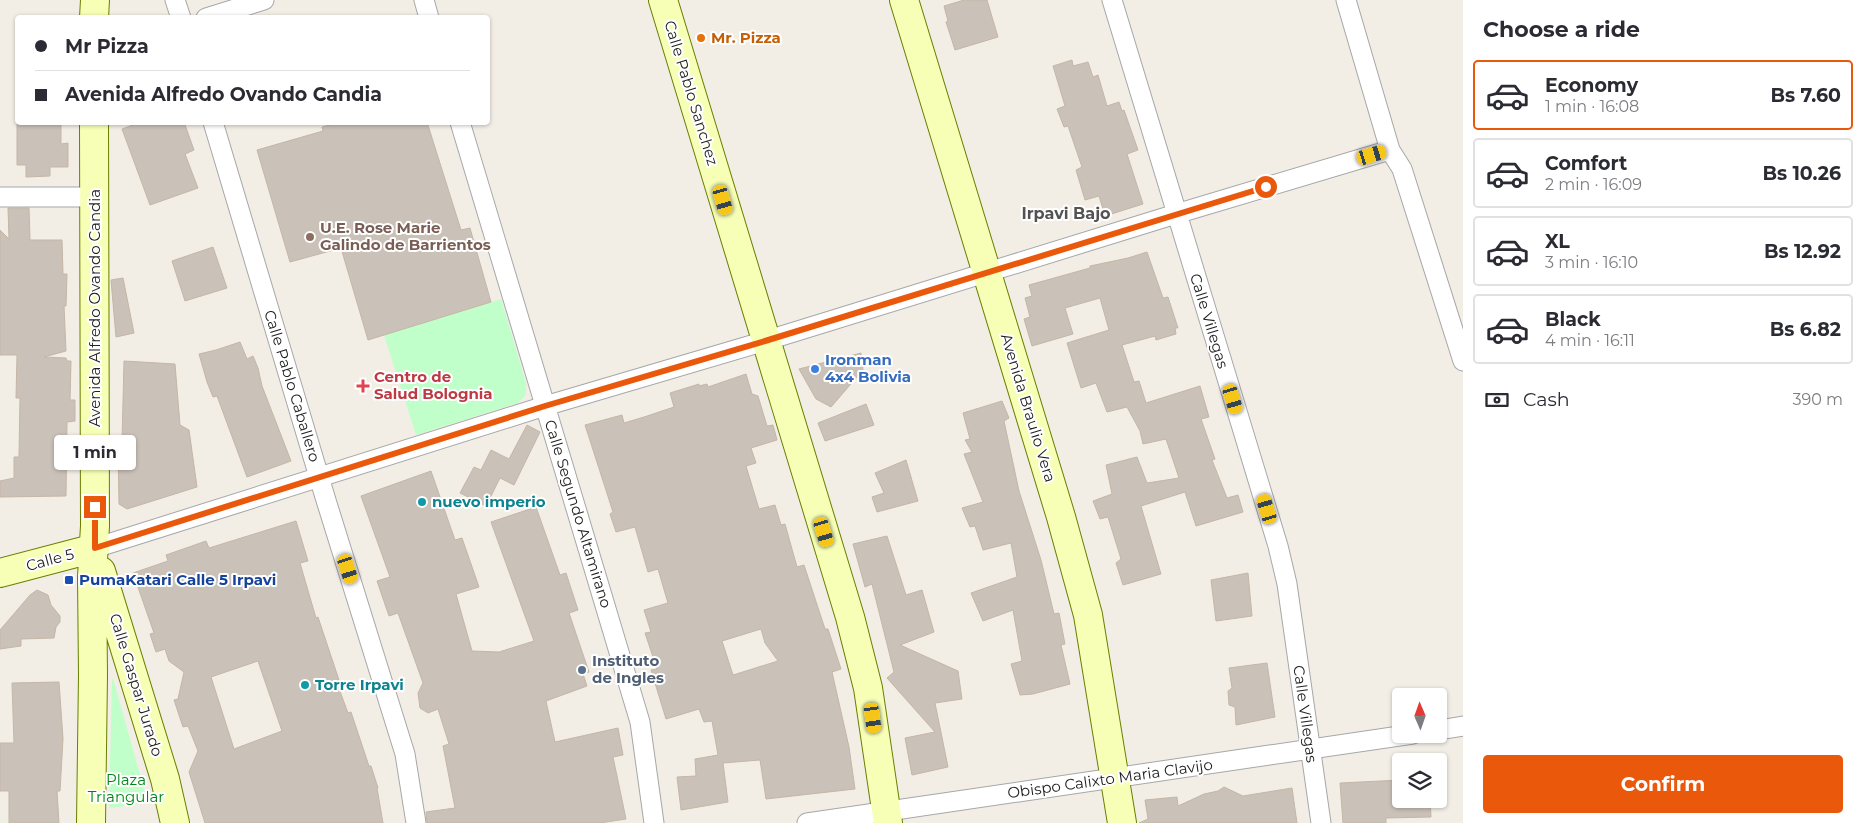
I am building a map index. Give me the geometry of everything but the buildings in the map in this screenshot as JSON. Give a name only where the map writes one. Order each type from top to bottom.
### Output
[{"type":"main road","points":[[94,0],[94,15]]},
{"type":"main road","name":"Calle Pablo Sanchez","points":[[663,0],[850,617],[868,688],[887,817]]},
{"type":"main road","name":"Avenida Braulio Vera","points":[[904,0],[1061,517],[1088,615],[1122,823]]},
{"type":"main road","name":"Avenida Alfredo Ovando Candia","points":[[91,823],[92,577],[95,548],[94,125]]},
{"type":"main road","name":"Calle 5","points":[[0,573],[95,548]]},
{"type":"main road","name":"Calle Gaspar Jurado","points":[[95,548],[165,779],[174,823]]},
{"type":"street","points":[[175,0],[180,15]]},
{"type":"street","points":[[216,15],[264,0]]},
{"type":"street","points":[[424,0],[428,15]]},
{"type":"street","name":"Calle Villegas","points":[[1112,0],[1278,546],[1287,584],[1321,823]]},
{"type":"street","points":[[1346,0],[1390,150],[1402,169],[1463,361]]},
{"type":"street","name":"Calle Pablo Caballero","points":[[214,125],[405,754],[416,823]]},
{"type":"street","name":"Calle Segundo Altamirano","points":[[461,125],[640,722],[654,823]]},
{"type":"street","name":"Calle 5","points":[[95,548],[545,406],[765,341],[1390,150]]},
{"type":"street","points":[[0,197],[94,197]]},
{"type":"street","points":[[1448,728],[1463,726]]},
{"type":"street","name":"Obispo Calixto Maria Clavijo","points":[[807,823],[887,817],[1115,778],[1392,737]]},
{"type":"green space","points":[[501,299],[526,383],[526,395],[518,403],[416,435],[384,335]]},
{"type":"green space","name":"Plaza Triangular","points":[[113,678],[148,803],[109,808],[112,680]]},
{"type":"place","name":"Mr. Pizza","points":[[701,38]]},
{"type":"place","name":"U.E. Rose Marie Galindo de Barrientos","points":[[310,237]]},
{"type":"place","name":"Ironman 4x4 Bolivia","points":[[815,369]]},
{"type":"place","name":"Centro de Salud Bolognia","points":[[363,386]]},
{"type":"place","name":"nuevo imperio","points":[[422,502]]},
{"type":"place","name":"PumaKatari Calle 5 Irpavi","points":[[69,580]]},
{"type":"place","name":"Instituto de Ingles","points":[[582,670]]},
{"type":"place","name":"Torre Irpavi","points":[[305,685]]},
{"type":"district","name":"Irpavi Bajo","points":[[1066,213]]},
{"type":"route","points":[[95,507],[95,548],[545,406],[765,341],[1266,187]]}]
